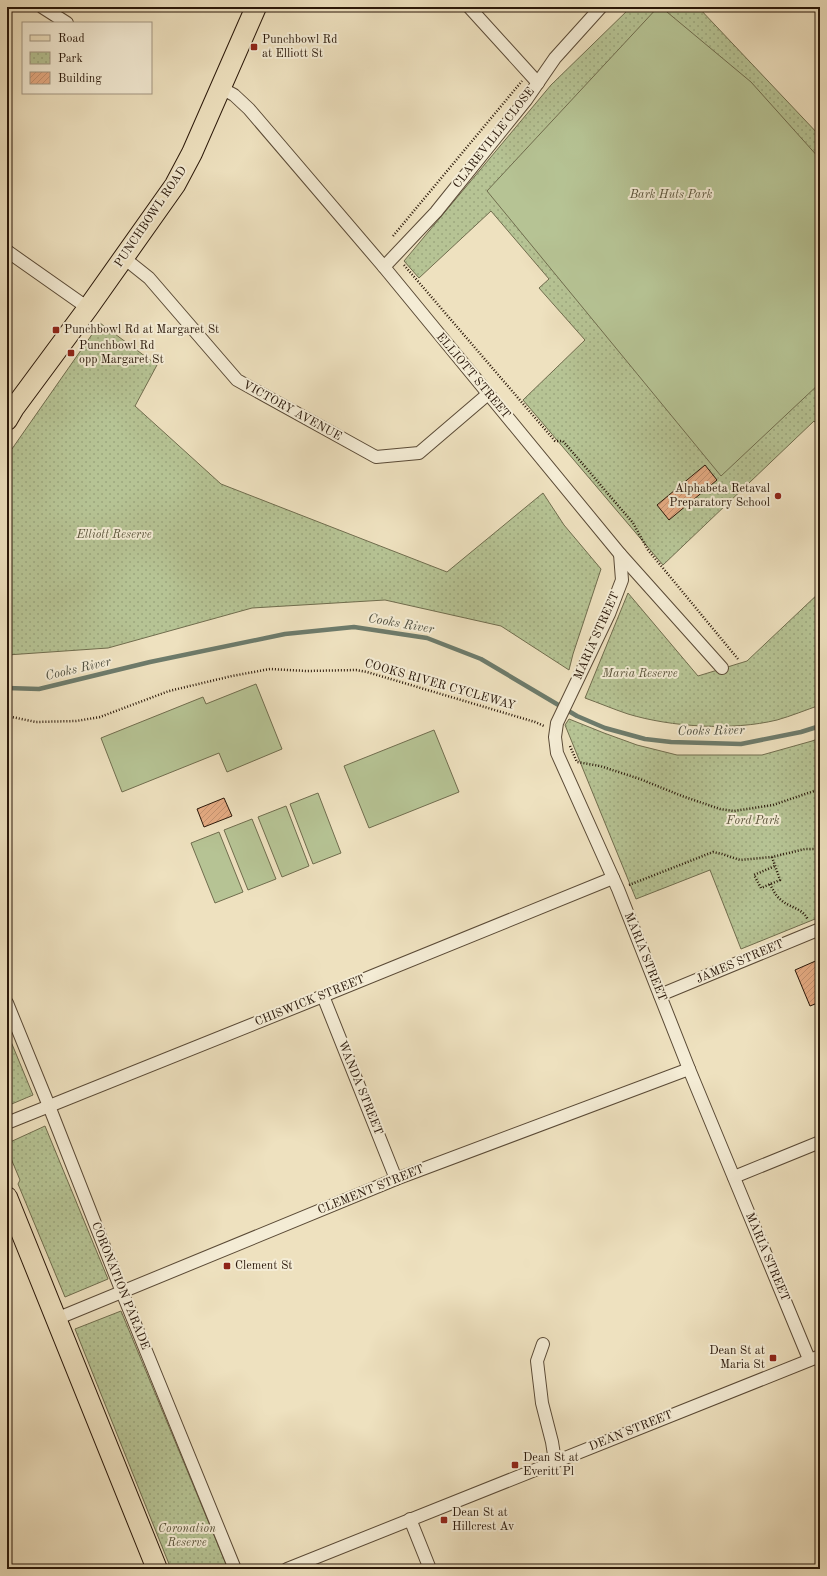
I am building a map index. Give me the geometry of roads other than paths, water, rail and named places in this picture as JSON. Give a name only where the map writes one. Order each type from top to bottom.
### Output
[{"type":"main road","name":"PUNCHBOWL ROAD","points":[[9,414],[88,308],[175,185],[192,153],[256,7]]},
{"type":"main road","points":[[7,1196],[12,1222],[56,1319],[157,1569]]},
{"type":"street","points":[[42,7],[65,22]]},
{"type":"street","points":[[469,7],[538,83]]},
{"type":"street","name":"CLAREVILLE CLOSE","points":[[384,267],[436,212],[526,100],[555,58],[601,7]]},
{"type":"street","name":"ELLIOTT STREET","points":[[221,88],[234,95],[249,109],[384,267],[620,554],[722,668]]},
{"type":"street","points":[[7,252],[88,308]]},
{"type":"street","name":"VICTORY AVENUE","points":[[124,258],[149,278],[237,380],[376,458],[419,453],[488,394]]},
{"type":"street","name":"MARIA STREET","points":[[620,554],[622,580],[609,614],[556,728],[557,753],[618,889],[734,1177],[815,1358]]},
{"type":"street","name":"CHISWICK STREET","points":[[7,1123],[613,878]]},
{"type":"street","name":"JAMES STREET","points":[[660,995],[816,931]]},
{"type":"street","name":"WANDA STREET","points":[[323,996],[396,1179]]},
{"type":"street","name":"CORONATION PARADE","points":[[7,1003],[122,1292],[235,1569]]},
{"type":"street","name":"CLEMENT STREET","points":[[56,1319],[396,1179],[689,1068]]},
{"type":"street","points":[[734,1177],[820,1142]]},
{"type":"street","points":[[543,1344],[537,1361],[542,1403],[552,1442],[555,1461]]},
{"type":"street","name":"DEAN STREET","points":[[287,1569],[815,1358]]},
{"type":"street","points":[[410,1519],[430,1569]]},
{"type":"waterway","name":"Cooks River","points":[[7,688],[39,689],[150,662],[285,634],[354,627],[427,638],[481,659],[577,716],[605,728],[645,739],[671,742],[741,744],[801,732],[820,726]]},
{"type":"place","name":"Punchbowl Rd at Elliott St","points":[[254,47]]},
{"type":"place","name":"Punchbowl Rd at Margaret St","points":[[56,330]]},
{"type":"place","name":"Punchbowl Rd opp Margaret St","points":[[71,353]]},
{"type":"place","name":"Alphabeta Retaval Preparatory School","points":[[778,496]]},
{"type":"place","name":"Clement St","points":[[227,1266]]},
{"type":"place","name":"Dean St at Maria St","points":[[773,1358]]},
{"type":"place","name":"Dean St at Everitt Pl","points":[[515,1465]]},
{"type":"place","name":"Dean St at Hillcrest Av","points":[[444,1520]]},
{"type":"park label","name":"Bark Huts Park","points":[[671,195]]},
{"type":"park label","name":"Elliott Reserve","points":[[114,535]]},
{"type":"park label","name":"Maria Reserve","points":[[640,674]]},
{"type":"park label","name":"Ford Park","points":[[753,821]]},
{"type":"park label","name":"Coronation Reserve","points":[[187,1536]]}]
